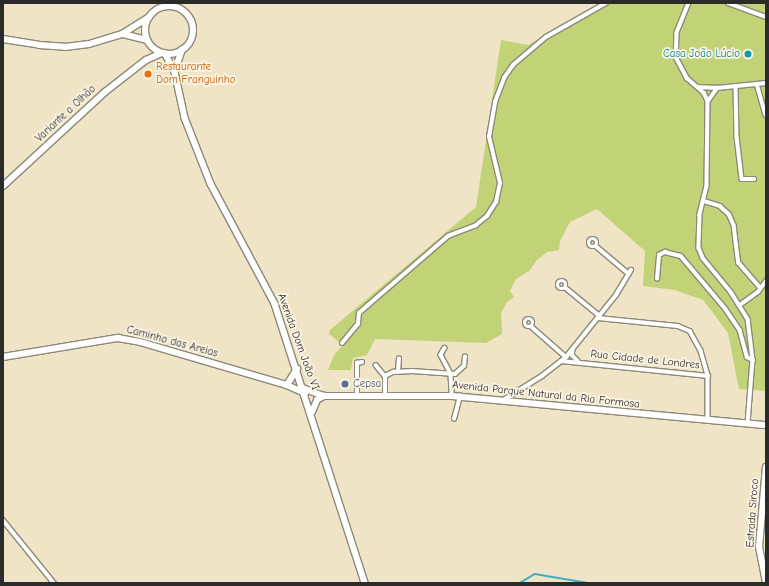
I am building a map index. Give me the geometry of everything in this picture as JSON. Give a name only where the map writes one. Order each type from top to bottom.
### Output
[{"type":"main road","points":[[3,39],[40,45],[65,47],[89,44],[122,34],[149,17],[161,3]]},
{"type":"main road","points":[[122,34],[133,34],[149,42],[164,53],[182,50],[187,46],[193,32],[190,18],[177,5],[157,9]]},
{"type":"main road","points":[[146,60],[149,42],[146,25],[149,17]]},
{"type":"main road","name":"Variante a Olhão","points":[[3,186],[105,92],[146,60],[164,53]]},
{"type":"street","points":[[342,343],[358,324],[359,313],[448,236],[476,225],[487,216],[496,202],[500,183],[489,137],[494,102],[504,78],[518,60],[546,37],[606,3]]},
{"type":"street","points":[[690,3],[677,33],[676,57],[687,78],[698,87],[708,101]]},
{"type":"street","points":[[728,3],[766,17]]},
{"type":"street","name":"Avenida Dom João VI","points":[[175,72],[182,50]]},
{"type":"street","name":"Avenida Dom João VI","points":[[164,53],[175,72],[185,118],[211,184],[275,304],[308,400],[365,583]]},
{"type":"street","points":[[698,87],[717,88],[766,83]]},
{"type":"street","points":[[757,84],[766,115]]},
{"type":"street","points":[[736,86],[737,137],[742,179],[754,180]]},
{"type":"street","points":[[717,88],[708,101],[707,186],[697,236],[699,248],[703,258],[740,305],[748,320],[753,360],[748,424]]},
{"type":"street","points":[[704,201],[720,206],[729,214],[734,225],[739,263],[761,288]]},
{"type":"street","points":[[505,399],[566,357],[599,317],[630,272],[596,246]]},
{"type":"street","points":[[658,279],[659,255],[665,252],[681,256],[725,308],[740,330],[747,357],[753,360]]},
{"type":"street","points":[[740,305],[761,288],[766,281]]},
{"type":"street","points":[[566,288],[599,317],[678,326],[690,331],[701,351],[708,376],[708,421]]},
{"type":"street","points":[[532,327],[566,357]]},
{"type":"street","name":"Caminho das Areias","points":[[3,357],[118,338],[140,342],[304,388],[317,397]]},
{"type":"street","points":[[445,348],[441,355],[451,374],[452,396]]},
{"type":"street","name":"Rua Cidade de Londres","points":[[573,349],[572,355],[579,362]]},
{"type":"street","points":[[451,374],[464,366],[465,357]]},
{"type":"street","points":[[398,372],[399,359]]},
{"type":"street","name":"Rua Cidade de Londres","points":[[561,361],[708,376]]},
{"type":"street","points":[[356,394],[357,363],[362,362]]},
{"type":"street","points":[[376,366],[385,376],[386,394]]},
{"type":"street","points":[[297,368],[290,385],[304,388]]},
{"type":"street","points":[[385,376],[398,372],[446,371],[451,374]]},
{"type":"street","name":"Avenida Parque Natural da Ria Formosa","points":[[317,397],[356,394],[460,396],[505,399],[766,426]]},
{"type":"street","points":[[454,418],[460,396]]},
{"type":"street","points":[[308,400],[317,397]]},
{"type":"street","points":[[312,415],[317,397]]},
{"type":"street","name":"Estrada Siroco","points":[[766,467],[759,547],[766,583]]},
{"type":"street","points":[[3,520],[54,583]]},
{"type":"green space","points":[[601,3],[766,3],[766,391],[739,389],[728,333],[703,300],[675,290],[643,286],[645,251],[597,209],[570,222],[560,241],[559,250],[547,252],[537,260],[529,271],[516,279],[510,291],[514,297],[507,302],[501,313],[502,334],[486,343],[375,339],[367,355],[353,358],[351,370],[328,370],[334,355],[343,345],[329,334],[330,330],[476,207],[501,40],[528,45]]},
{"type":"waterway","points":[[520,583],[535,574],[589,583]]},
{"type":"place","name":"Casa João Lúcio","points":[[748,54]]},
{"type":"place","name":"Restaurante Dom Franguinho","points":[[148,74]]},
{"type":"place","name":"Cepsa","points":[[345,384]]}]
